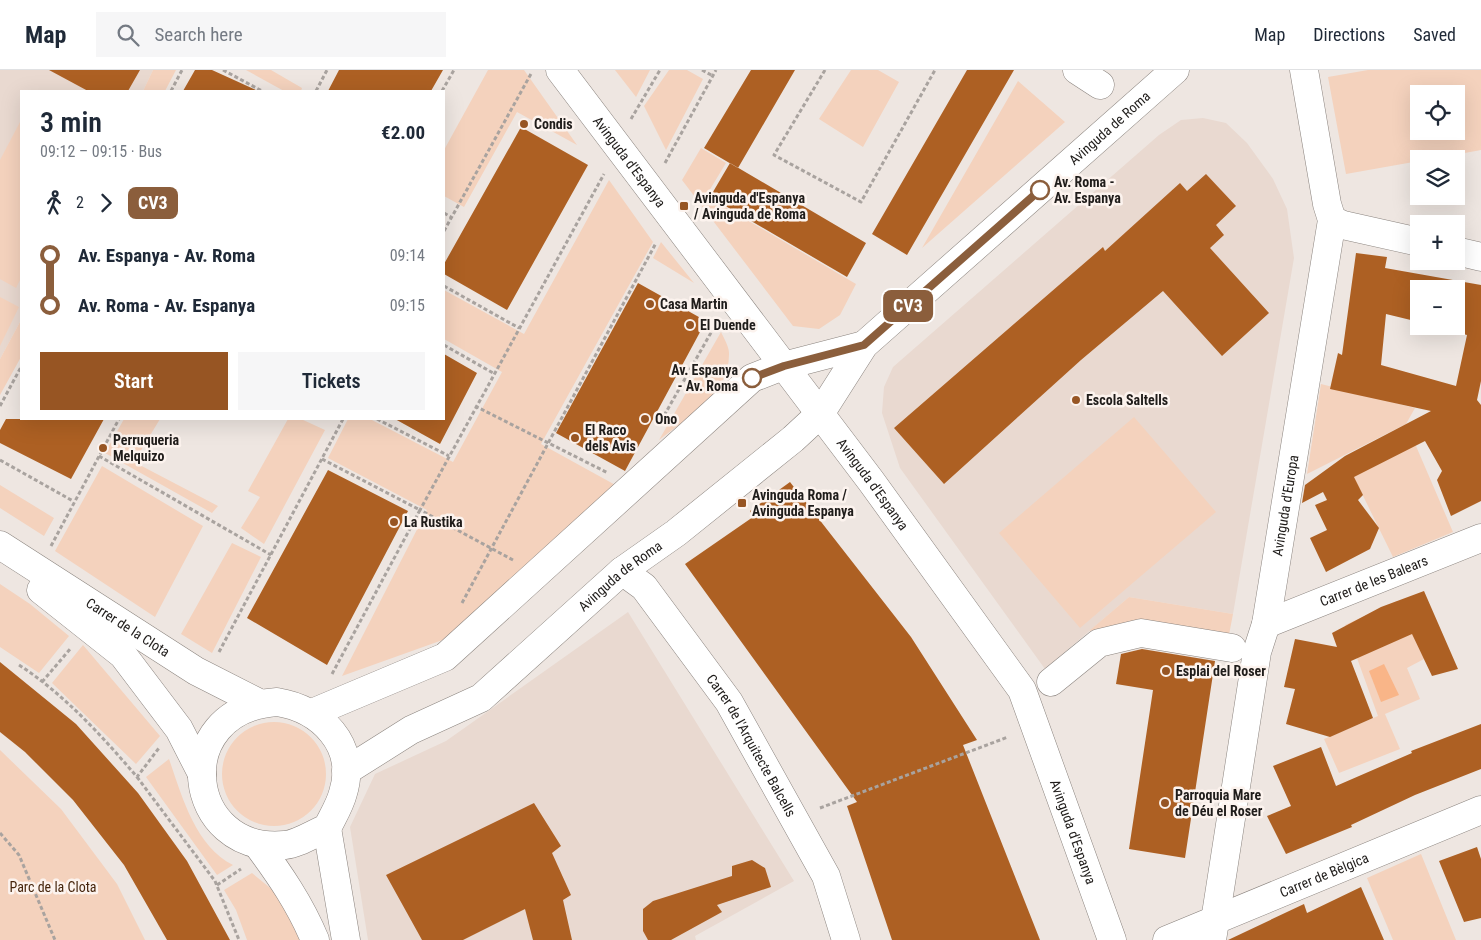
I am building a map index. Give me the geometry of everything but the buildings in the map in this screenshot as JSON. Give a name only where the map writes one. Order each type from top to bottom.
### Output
[{"type":"street","name":"Avinguda d'Espanya","points":[[560,70],[820,414],[1022,690],[1112,940]]},
{"type":"street","points":[[1076,70],[1100,84]]},
{"type":"street","name":"Avinguda de Roma","points":[[346,771],[411,730],[482,698],[622,571],[731,490],[793,439],[820,414],[864,345],[1175,70]]},
{"type":"street","name":"Avinguda d'Europa","points":[[1214,929],[1257,652],[1266,624],[1332,220],[1327,204],[1304,70]]},
{"type":"street","points":[[1332,220],[1343,225],[1410,240]]},
{"type":"street","points":[[1465,253],[1481,256]]},
{"type":"street","name":"Avinguda de Roma","points":[[312,713],[445,657],[752,378],[784,366],[864,345]]},
{"type":"street","name":"Carrer de les Balears","points":[[1266,624],[1481,538]]},
{"type":"street","name":"Carrer de la Clota","points":[[0,544],[196,671],[260,703]]},
{"type":"street","name":"Carrer de la Clota","points":[[0,564],[27,580],[63,606],[123,655],[179,729],[202,774]]},
{"type":"street","name":"Carrer de l'Arquitecte Balcells","points":[[622,571],[644,587],[729,702],[826,876],[846,940]]},
{"type":"street","points":[[1051,682],[1100,643],[1141,633],[1232,648]]},
{"type":"street","points":[[327,828],[287,845],[257,844],[243,840],[225,827],[211,810],[203,789],[201,767],[207,746],[219,726],[238,711],[260,703],[277,702],[295,705],[312,713],[326,724],[336,738],[343,754],[346,771],[344,792],[327,828],[346,940]]},
{"type":"street","name":"Carrer de Bèlgica","points":[[1167,940],[1214,929],[1252,906],[1481,810]]},
{"type":"street","points":[[257,844],[284,881],[303,912],[315,940]]},
{"type":"path","points":[[172,90],[182,70]]},
{"type":"path","points":[[223,70],[260,90]]},
{"type":"path","points":[[317,90],[328,70]]},
{"type":"path","points":[[443,90],[454,70]]},
{"type":"path","points":[[445,229],[533,70]]},
{"type":"path","points":[[630,122],[660,70]]},
{"type":"path","points":[[702,70],[713,76]]},
{"type":"path","points":[[663,166],[716,70]]},
{"type":"path","points":[[824,70],[774,155],[861,202],[935,70]]},
{"type":"path","points":[[329,679],[475,406],[608,167]]},
{"type":"path","points":[[445,214],[451,217]]},
{"type":"path","points":[[459,607],[661,234]]},
{"type":"path","points":[[445,287],[518,328]]},
{"type":"path","points":[[660,424],[721,314]]},
{"type":"path","points":[[445,346],[493,373]]},
{"type":"path","points":[[0,406],[20,369]]},
{"type":"path","points":[[475,406],[609,474]]},
{"type":"path","points":[[48,550],[118,420]]},
{"type":"path","points":[[215,659],[342,420]]},
{"type":"path","points":[[379,420],[449,456]]},
{"type":"path","points":[[99,456],[271,555]]},
{"type":"path","points":[[322,459],[516,561]]},
{"type":"path","points":[[0,460],[74,501]]},
{"type":"path","points":[[42,682],[72,647]]},
{"type":"path","points":[[19,665],[42,682],[108,743],[137,777],[217,885],[239,940]]},
{"type":"path","points":[[816,809],[1008,737]]},
{"type":"path","points":[[137,777],[164,742]]},
{"type":"path","points":[[0,833],[19,855],[55,940]]},
{"type":"path","points":[[217,885],[242,869]]},
{"type":"shaded area","points":[[0,70],[153,70],[143,90],[20,90],[20,322],[0,359]]},
{"type":"shaded area","name":"Escola Saltells","points":[[1203,118],[1226,123],[1247,143],[1273,179],[1287,209],[1294,258],[1233,614],[1129,597],[1045,669],[900,468],[882,413],[884,387],[893,367],[1159,135],[1181,120]]},
{"type":"shaded area","points":[[628,612],[794,881],[695,936],[696,940],[368,940],[350,827],[375,774],[446,741]]},
{"type":"shaded area","points":[[1384,664],[1399,695],[1381,702],[1369,671]]},
{"type":"green space","points":[[153,70],[176,70],[166,90],[143,90]]},
{"type":"green space","points":[[246,70],[271,70],[302,88],[301,90],[282,90]]},
{"type":"green space","points":[[488,70],[524,70],[577,145],[517,112],[464,207],[445,197],[445,148]]},
{"type":"green space","points":[[615,70],[650,70],[636,97]]},
{"type":"green space","points":[[669,70],[687,70],[703,79],[666,150],[644,106]]},
{"type":"green space","points":[[851,70],[878,70],[899,82],[863,147],[819,119]]},
{"type":"green space","points":[[1368,70],[1481,70],[1481,150],[1465,153],[1465,150],[1410,150],[1410,163],[1346,174],[1328,77]]},
{"type":"green space","points":[[1018,81],[1065,122],[922,248]]},
{"type":"green space","points":[[20,122],[20,280],[16,288],[0,279],[0,160]]},
{"type":"green space","points":[[701,148],[726,163],[706,196],[856,284],[840,315],[819,329],[793,326],[682,180]]},
{"type":"green space","points":[[609,180],[653,242],[541,444],[619,487],[451,637],[342,676],[427,510],[328,458],[347,420],[372,420],[453,462],[502,372],[445,340],[445,291],[524,334]]},
{"type":"green space","points":[[661,242],[694,283],[653,258]]},
{"type":"green space","points":[[0,297],[19,307],[0,346]]},
{"type":"green space","points":[[20,322],[20,359],[0,395],[0,359]]},
{"type":"green space","points":[[721,332],[729,353],[727,368],[722,381],[715,393],[705,404],[659,440]]},
{"type":"green space","points":[[1321,384],[1415,408],[1406,424],[1307,474]]},
{"type":"green space","points":[[1134,417],[1216,512],[1080,628],[999,533]]},
{"type":"green space","points":[[123,420],[159,420],[134,462],[218,506],[212,513],[105,453]]},
{"type":"green space","points":[[287,420],[303,420],[325,430],[264,544],[241,528],[260,497],[248,491]]},
{"type":"green space","points":[[1416,446],[1453,532],[1393,557],[1344,457]]},
{"type":"green space","points":[[102,466],[203,526],[155,617],[55,551]]},
{"type":"green space","points":[[0,485],[54,518],[44,536],[0,508]]},
{"type":"green space","points":[[232,543],[261,557],[212,653],[181,634]]},
{"type":"green space","points":[[0,584],[30,604],[69,636],[39,673],[0,647]]},
{"type":"green space","points":[[1129,597],[1233,614],[1227,645],[1123,625],[1089,631]]},
{"type":"green space","points":[[1397,601],[1424,659],[1407,668],[1420,699],[1385,714],[1400,749],[1339,773],[1324,739],[1378,716],[1345,625]]},
{"type":"green space","points":[[83,645],[160,736],[136,764],[52,683]]},
{"type":"green space","points":[[274,722],[294,726],[311,737],[322,754],[326,774],[322,794],[311,811],[294,822],[274,826],[254,822],[237,811],[226,794],[222,774],[226,754],[237,737],[254,726]]},
{"type":"green space","name":"Parc de la Clota","points":[[0,750],[61,809],[117,884],[145,940],[0,940]]},
{"type":"green space","points":[[169,759],[185,804],[199,833],[220,857],[233,865],[217,875],[146,777]]},
{"type":"green space","points":[[1421,854],[1456,940],[1393,940],[1367,878]]},
{"type":"green space","points":[[252,873],[280,896],[302,940],[247,940],[236,910],[224,890]]},
{"type":"bus line","name":"CV3","points":[[752,378],[784,366],[864,345],[1040,190]]},
{"type":"place","name":"Condis","points":[[524,124]]},
{"type":"place","name":"Av. Roma - Av. Espanya","points":[[1040,190]]},
{"type":"place","name":"Avinguda d'Espanya / Avinguda de Roma","points":[[684,206]]},
{"type":"place","name":"Casa Martin","points":[[650,304]]},
{"type":"place","name":"El Duende","points":[[690,325]]},
{"type":"place","name":"Av. Espanya - Av. Roma","points":[[752,378]]},
{"type":"place","name":"Escola Saltells","points":[[1076,400]]},
{"type":"place","name":"Ono","points":[[645,419]]},
{"type":"place","name":"El Raco dels Avis","points":[[575,438]]},
{"type":"place","name":"Perruqueria Melquizo","points":[[103,448]]},
{"type":"place","name":"Avinguda Roma / Avinguda Espanya","points":[[742,503]]},
{"type":"place","name":"La Rustika","points":[[394,522]]},
{"type":"place","name":"Esplai del Roser","points":[[1166,671]]},
{"type":"place","name":"Parroquia Mare de Déu el Roser","points":[[1165,803]]}]
